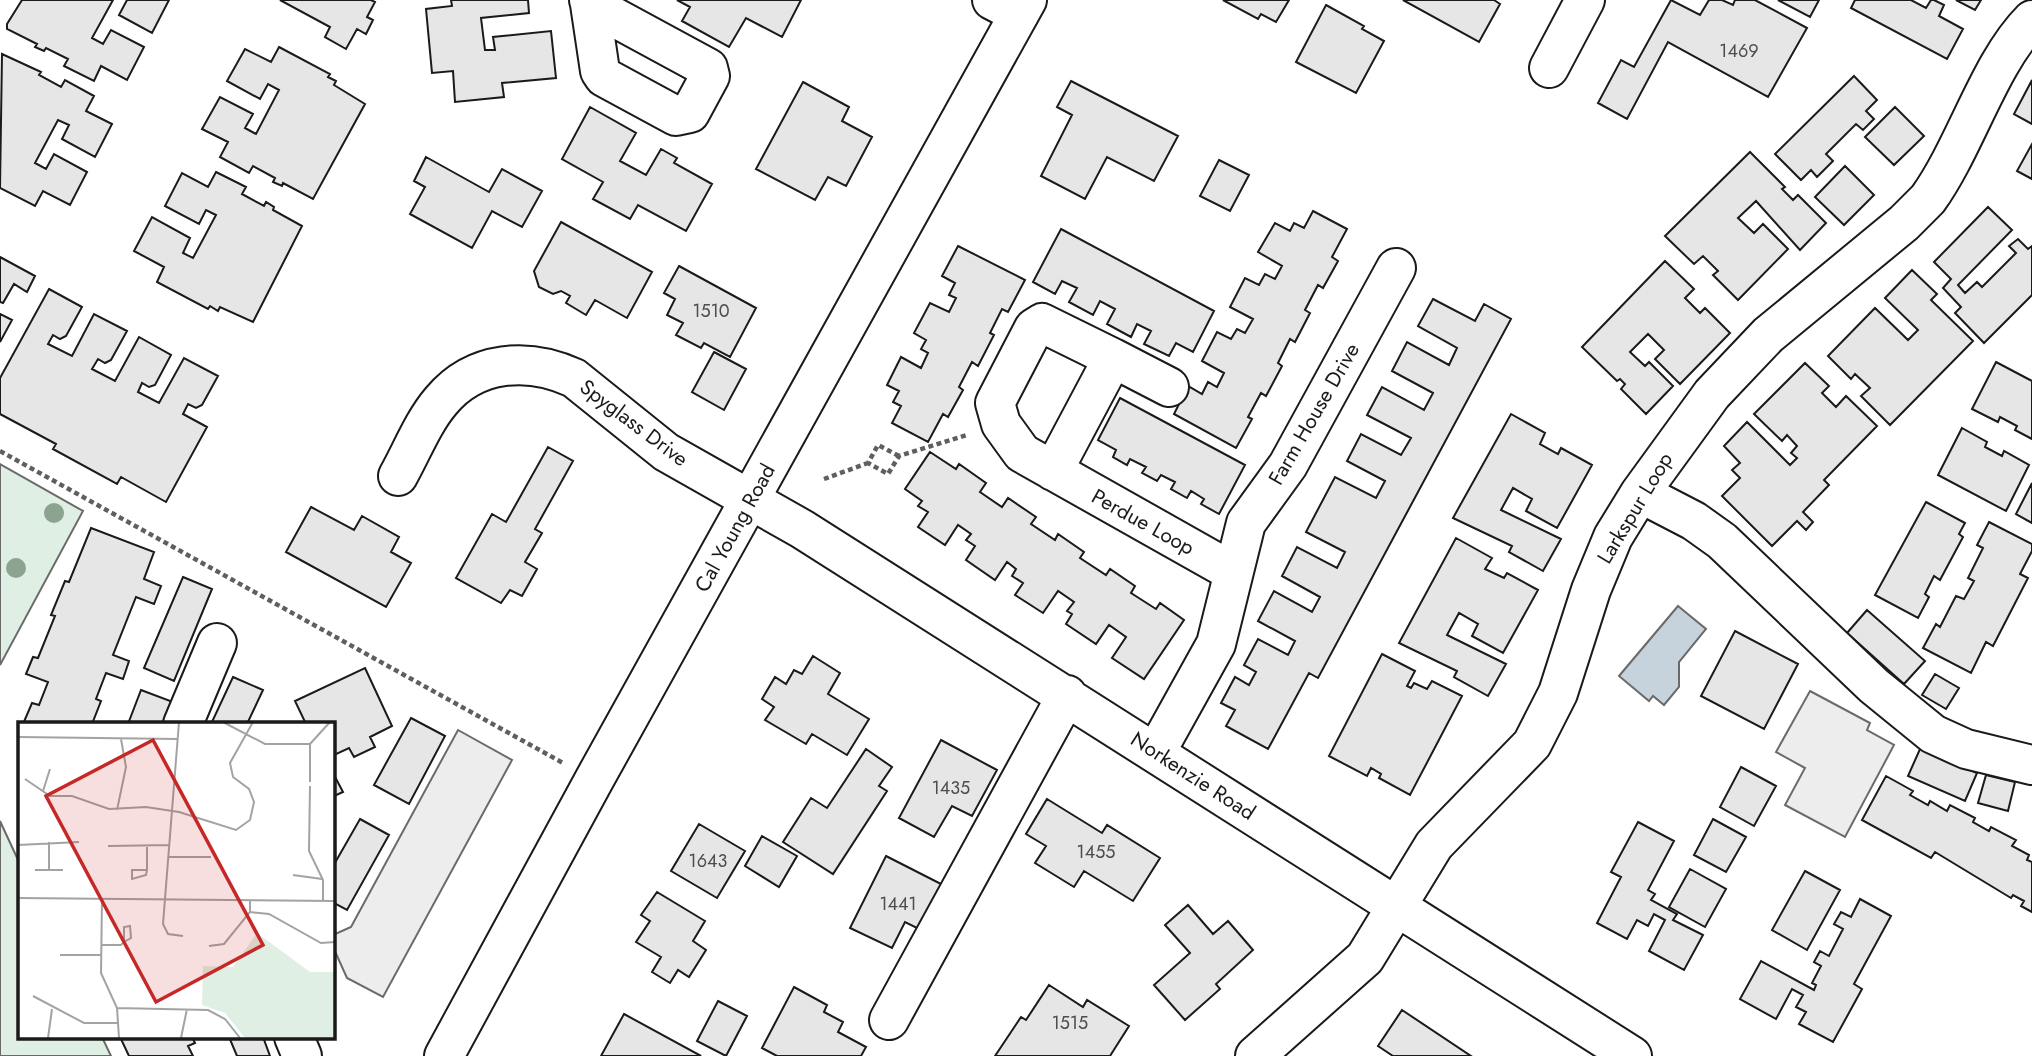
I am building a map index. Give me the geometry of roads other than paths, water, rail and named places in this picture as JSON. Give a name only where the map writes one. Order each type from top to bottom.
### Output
[{"type":"street","points":[[1549,68],[1585,0]]},
{"type":"street","name":"Cal Young Road","points":[[444,1056],[594,780],[750,502],[1013,5]]},
{"type":"street","name":"Larkspur Loop","points":[[1255,1056],[1365,958],[1434,845],[1520,759],[1543,727],[1558,693],[1601,563],[1640,493],[1712,394],[1743,360],[1768,335],[1904,223],[1928,199],[1948,168],[2015,40],[2032,20]]},
{"type":"street","name":"Farm House Drive","points":[[1156,752],[1216,644],[1233,572],[1251,514],[1288,465],[1396,268]]},
{"type":"street","name":"Perdue Loop","points":[[1113,358],[1048,323],[1038,325],[995,403],[1001,424],[1016,448],[1233,572]]},
{"type":"street","points":[[1053,471],[1113,358],[1169,387]]},
{"type":"street","name":"Spyglass Drive","points":[[398,476],[436,408],[452,390],[478,372],[509,364],[524,364],[559,371],[587,385],[666,452],[750,502]]},
{"type":"street","points":[[1640,493],[1694,521],[1722,541],[1874,686],[1933,734],[1966,749],[2032,765]]},
{"type":"street","name":"Norkenzie Road","points":[[750,502],[802,529],[1067,695],[1632,1056]]},
{"type":"street","points":[[183,722],[217,643]]},
{"type":"street","points":[[889,1020],[1067,695]]},
{"type":"street","points":[[294,1038],[302,1056]]}]
